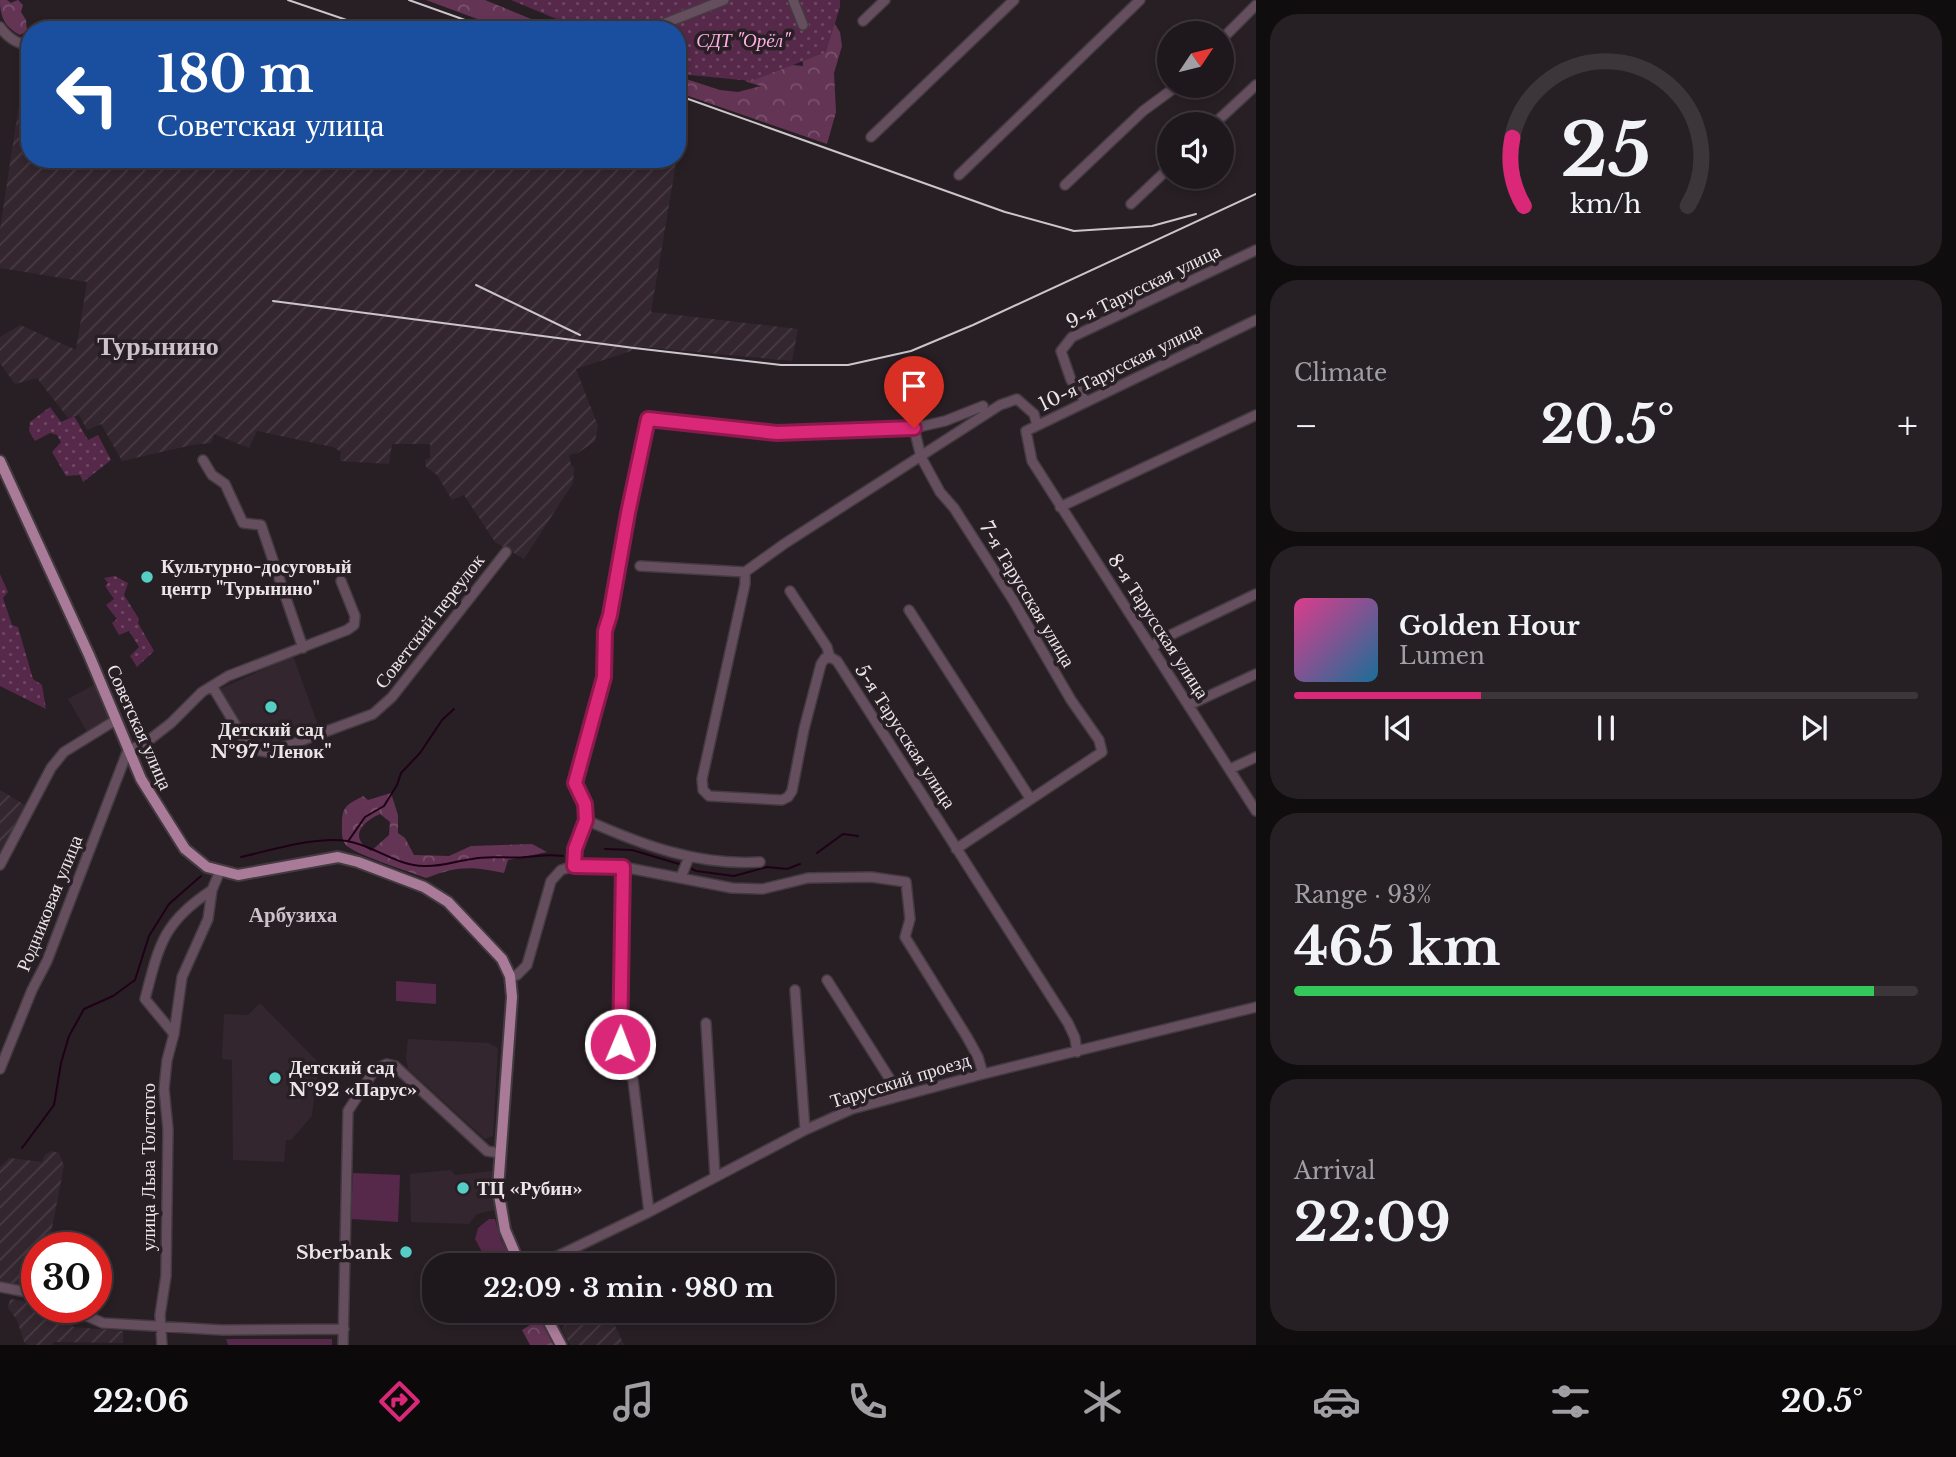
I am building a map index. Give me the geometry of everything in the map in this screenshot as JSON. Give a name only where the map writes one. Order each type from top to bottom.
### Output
[{"type":"main road","name":"Советская улица","points":[[0,461],[89,655],[141,779],[185,849],[196,860],[220,871],[238,875],[338,857],[390,873],[424,887],[449,902],[502,959],[510,976],[512,997],[498,1189],[500,1212],[515,1253]]},
{"type":"main road","points":[[549,1323],[561,1345]]},
{"type":"street","points":[[671,21],[724,0]]},
{"type":"street","points":[[793,0],[803,25]]},
{"type":"street","points":[[863,21],[885,0]]},
{"type":"street","points":[[870,136],[1014,0]]},
{"type":"street","points":[[959,175],[1140,0]]},
{"type":"street","points":[[1234,27],[1256,5]]},
{"type":"street","points":[[0,27],[6,36],[21,44]]},
{"type":"street","points":[[1227,112],[1256,85]]},
{"type":"street","points":[[1065,185],[1143,111],[1161,98]]},
{"type":"street","points":[[1131,204],[1157,179]]},
{"type":"street","name":"9-я Тарусская улица","points":[[1085,401],[1071,380],[1061,351],[1072,337],[1256,250]]},
{"type":"street","name":"10-я Тарусская улица","points":[[1032,461],[1026,431],[1256,320]]},
{"type":"street","points":[[640,566],[744,572],[1000,405],[1017,399],[1034,414],[1037,425]]},
{"type":"street","points":[[574,866],[575,849],[586,820],[585,804],[575,783],[604,677],[605,631],[648,419],[777,433],[914,428],[945,421],[983,405]]},
{"type":"street","points":[[1060,507],[1256,415]]},
{"type":"street","name":"7-я Тарусская улица","points":[[914,428],[921,457],[940,492],[954,508],[1013,600],[1071,700],[1099,740],[1102,752],[1030,798]]},
{"type":"street","points":[[203,460],[212,475],[225,484],[243,523],[261,525],[303,648]]},
{"type":"street","name":"8-я Тарусская улица","points":[[1032,461],[1255,808]]},
{"type":"street","name":"Советский переулок","points":[[212,686],[250,749],[257,751],[267,752],[284,747],[373,714],[392,697],[506,552]]},
{"type":"street","name":"5-я Тарусская улица","points":[[744,572],[745,584],[702,779],[703,790],[709,796],[782,800],[788,797],[792,791],[804,729],[821,664],[825,658],[837,661],[1068,1023],[1075,1038],[1077,1052]]},
{"type":"street","points":[[128,750],[144,744],[171,723],[202,692],[228,676],[303,648],[354,625],[355,616],[341,581]]},
{"type":"street","points":[[790,591],[827,647],[830,658]]},
{"type":"street","points":[[1153,648],[1158,641],[1256,594]]},
{"type":"street","points":[[909,610],[1030,798],[956,849]]},
{"type":"street","points":[[1189,705],[1256,674]]},
{"type":"street","points":[[0,865],[51,768],[64,752],[116,720]]},
{"type":"street","name":"Родниковая улица","points":[[0,1069],[32,990],[47,961],[128,750]]},
{"type":"street","points":[[1230,769],[1256,757]]},
{"type":"street","points":[[586,820],[625,838],[689,857],[729,864],[760,862]]},
{"type":"street","points":[[681,877],[689,857]]},
{"type":"street","points":[[510,976],[517,975],[527,965],[551,881],[561,870],[574,866],[623,867],[732,888],[763,889],[808,878],[871,877],[906,882],[911,919],[905,937],[967,1037],[978,1057],[983,1074]]},
{"type":"street","points":[[623,867],[620,1044],[633,1080],[649,1212]]},
{"type":"street","name":"улица Льва Толстого","points":[[162,1345],[163,1326],[160,1315],[166,1276],[168,1129],[164,1089],[167,1060],[182,977],[208,919],[212,890],[220,871]]},
{"type":"street","points":[[173,1034],[145,999],[156,958],[171,925],[187,906],[212,890]]},
{"type":"street","points":[[827,980],[900,1095]]},
{"type":"street","points":[[795,990],[805,1130]]},
{"type":"street","name":"Тарусский проезд","points":[[564,1253],[649,1212],[805,1130],[852,1109],[1256,1007]]},
{"type":"street","points":[[706,1023],[715,1176]]},
{"type":"street","points":[[343,1345],[348,1111],[375,1069],[387,1064],[395,1066],[487,1151],[500,1153]]},
{"type":"street","points":[[0,1286],[21,1291]]},
{"type":"street","points":[[103,1323],[222,1330],[344,1329]]},
{"type":"shaded area","points":[[21,91],[21,168],[675,168],[651,312],[798,329],[792,361],[643,347],[576,369],[598,426],[595,441],[578,453],[569,455],[574,468],[573,483],[524,559],[495,542],[464,495],[452,500],[437,475],[426,467],[425,460],[430,458],[430,444],[392,444],[389,464],[340,461],[341,452],[333,447],[257,431],[249,448],[214,434],[211,443],[122,461],[101,424],[87,430],[79,415],[68,418],[37,378],[15,384],[0,363],[0,337],[20,325],[76,350],[87,282],[0,268],[0,229]]},
{"type":"shaded area","name":"Детский сад №97 \"Ленок\"","points":[[293,656],[318,725],[262,748],[248,736],[220,689]]},
{"type":"shaded area","points":[[97,683],[108,711],[107,719],[87,732],[68,699]]},
{"type":"shaded area","points":[[0,790],[25,805],[0,855]]},
{"type":"shaded area","name":"Детский сад №92 «Парус»","points":[[260,1003],[317,1061],[318,1084],[315,1088],[312,1116],[291,1140],[286,1140],[284,1162],[233,1160],[232,1060],[222,1059],[224,1014],[248,1015]]},
{"type":"shaded area","points":[[408,1039],[488,1043],[498,1048],[493,1136],[485,1139],[408,1069]]},
{"type":"shaded area","points":[[52,1151],[59,1153],[64,1166],[51,1232],[21,1232],[21,1286],[0,1282],[0,1167],[9,1158],[42,1162],[45,1155]]},
{"type":"shaded area","points":[[451,1170],[455,1175],[492,1171],[495,1210],[477,1214],[469,1224],[411,1222],[410,1174]]},
{"type":"shaded area","points":[[10,1299],[21,1301],[21,1323],[70,1323],[73,1327],[123,1331],[123,1343],[53,1342],[52,1345],[28,1345],[24,1342],[17,1320],[8,1308]]},
{"type":"shaded area","points":[[567,1323],[614,1323],[624,1345],[570,1345],[562,1329]]},
{"type":"green space","points":[[0,0],[11,3],[18,0],[23,5],[21,12],[26,21],[21,21],[21,34],[7,25],[1,12]]},
{"type":"green space","points":[[426,0],[485,0],[536,21],[483,21]]},
{"type":"green space","name":"СДТ \"Орёл\"","points":[[511,0],[840,0],[826,52],[752,81],[686,73],[686,21],[561,21]]},
{"type":"green space","points":[[832,20],[840,32],[842,46],[834,73],[836,112],[827,144],[686,95],[686,79],[720,90],[738,92],[761,86],[747,82],[724,59],[803,66],[801,36]]},
{"type":"green space","points":[[50,407],[61,422],[74,416],[88,440],[98,435],[111,460],[83,482],[80,475],[66,476],[52,452],[61,442],[57,435],[50,433],[35,441],[29,431],[30,422]]},
{"type":"green space","points":[[0,574],[8,592],[3,598],[12,625],[18,627],[33,679],[42,685],[46,709],[0,686]]},
{"type":"green space","points":[[115,576],[128,583],[124,595],[154,651],[137,667],[130,656],[139,647],[129,631],[119,635],[112,623],[117,619],[106,605],[114,599],[105,586],[108,583],[104,578]]},
{"type":"green space","points":[[391,793],[398,815],[398,833],[405,838],[414,855],[449,856],[471,846],[532,844],[547,852],[508,860],[504,873],[464,868],[426,878],[370,858],[345,844],[342,817],[345,809],[363,796],[368,800]],"holes":[[[380,814],[390,822],[389,835],[371,851],[364,846],[359,835],[368,821]]]},
{"type":"green space","points":[[396,981],[436,984],[436,1004],[396,1001]]},
{"type":"green space","points":[[353,1173],[400,1175],[398,1222],[351,1219]]},
{"type":"green space","points":[[489,1219],[495,1219],[508,1253],[483,1253],[475,1239],[478,1228]]},
{"type":"green space","points":[[533,1323],[542,1323],[554,1345],[530,1345],[522,1330]]},
{"type":"green space","points":[[226,1339],[332,1339],[332,1345],[228,1345]]},
{"type":"waterway","points":[[349,840],[365,817],[384,806],[401,773],[420,753],[442,720],[454,709]]},
{"type":"waterway","points":[[817,853],[843,834],[858,836]]},
{"type":"waterway","points":[[241,857],[322,840],[357,843],[404,863],[424,866],[485,857],[563,856]]},
{"type":"waterway","points":[[605,849],[632,850],[679,864]]},
{"type":"waterway","points":[[690,868],[734,876],[767,867],[787,869],[800,864]]},
{"type":"waterway","points":[[22,1148],[54,1105],[69,1036],[84,1009],[113,996],[135,980],[149,936],[169,904],[201,876]]},
{"type":"railway","points":[[288,0],[350,21]]},
{"type":"railway","points":[[409,0],[468,21]]},
{"type":"railway","points":[[686,98],[1005,212],[1074,231],[1152,226],[1196,214]]},
{"type":"railway","points":[[273,301],[781,365],[848,365],[911,351],[1256,194]]},
{"type":"railway","points":[[476,285],[580,335]]},
{"type":"place","name":"Культурно-досуговый центр \"Турынино\"","points":[[147,577]]},
{"type":"place","name":"Детский сад №97 \"Ленок\"","points":[[271,707]]},
{"type":"place","name":"Детский сад №92 «Парус»","points":[[275,1078]]},
{"type":"place","name":"ТЦ «Рубин»","points":[[463,1188]]},
{"type":"place","name":"Sberbank","points":[[406,1252]]},
{"type":"district","name":"Турынино","points":[[158,346]]},
{"type":"district","name":"Арбузиха","points":[[293,915]]},
{"type":"route","points":[[620,1044],[623,867],[574,866],[575,849],[586,820],[585,804],[575,783],[604,677],[605,631],[648,419],[777,433],[914,428]]}]
